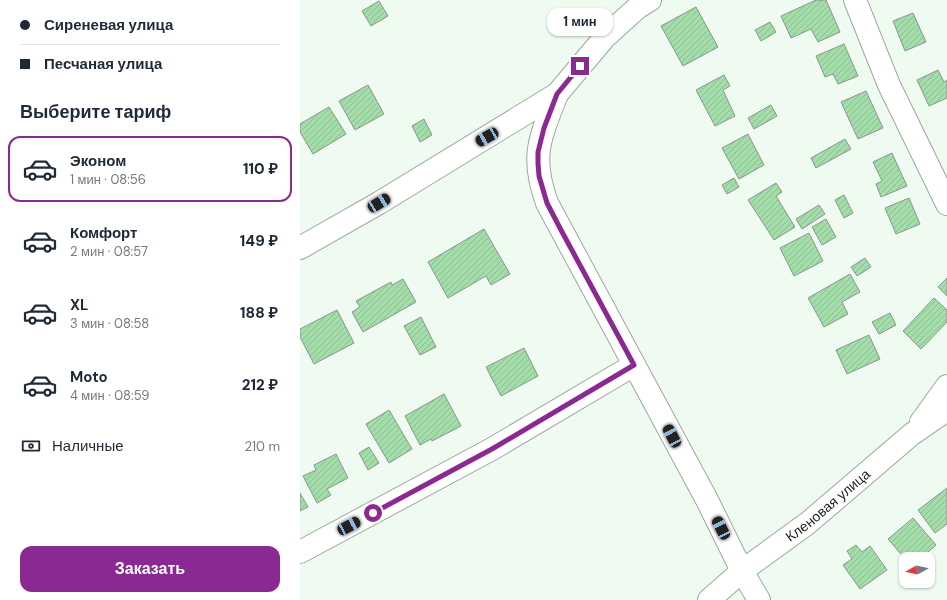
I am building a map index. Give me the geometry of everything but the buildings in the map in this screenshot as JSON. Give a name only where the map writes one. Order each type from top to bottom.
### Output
[{"type":"street","points":[[300,248],[379,203],[557,94],[605,37],[637,8],[650,0]]},
{"type":"street","points":[[855,0],[889,85],[947,204]]},
{"type":"street","points":[[557,94],[538,148],[538,163],[542,190],[547,203],[707,500],[742,571],[759,600]]},
{"type":"street","points":[[300,552],[492,449],[634,365]]},
{"type":"street","points":[[912,434],[947,386]]},
{"type":"street","name":"Кленовая улица","points":[[709,600],[742,571],[808,523],[912,434],[947,410]]},
{"type":"route","points":[[373,513],[492,449],[634,365],[547,203],[539,176],[538,152],[540,139],[544,128],[557,94],[580,66]]}]
